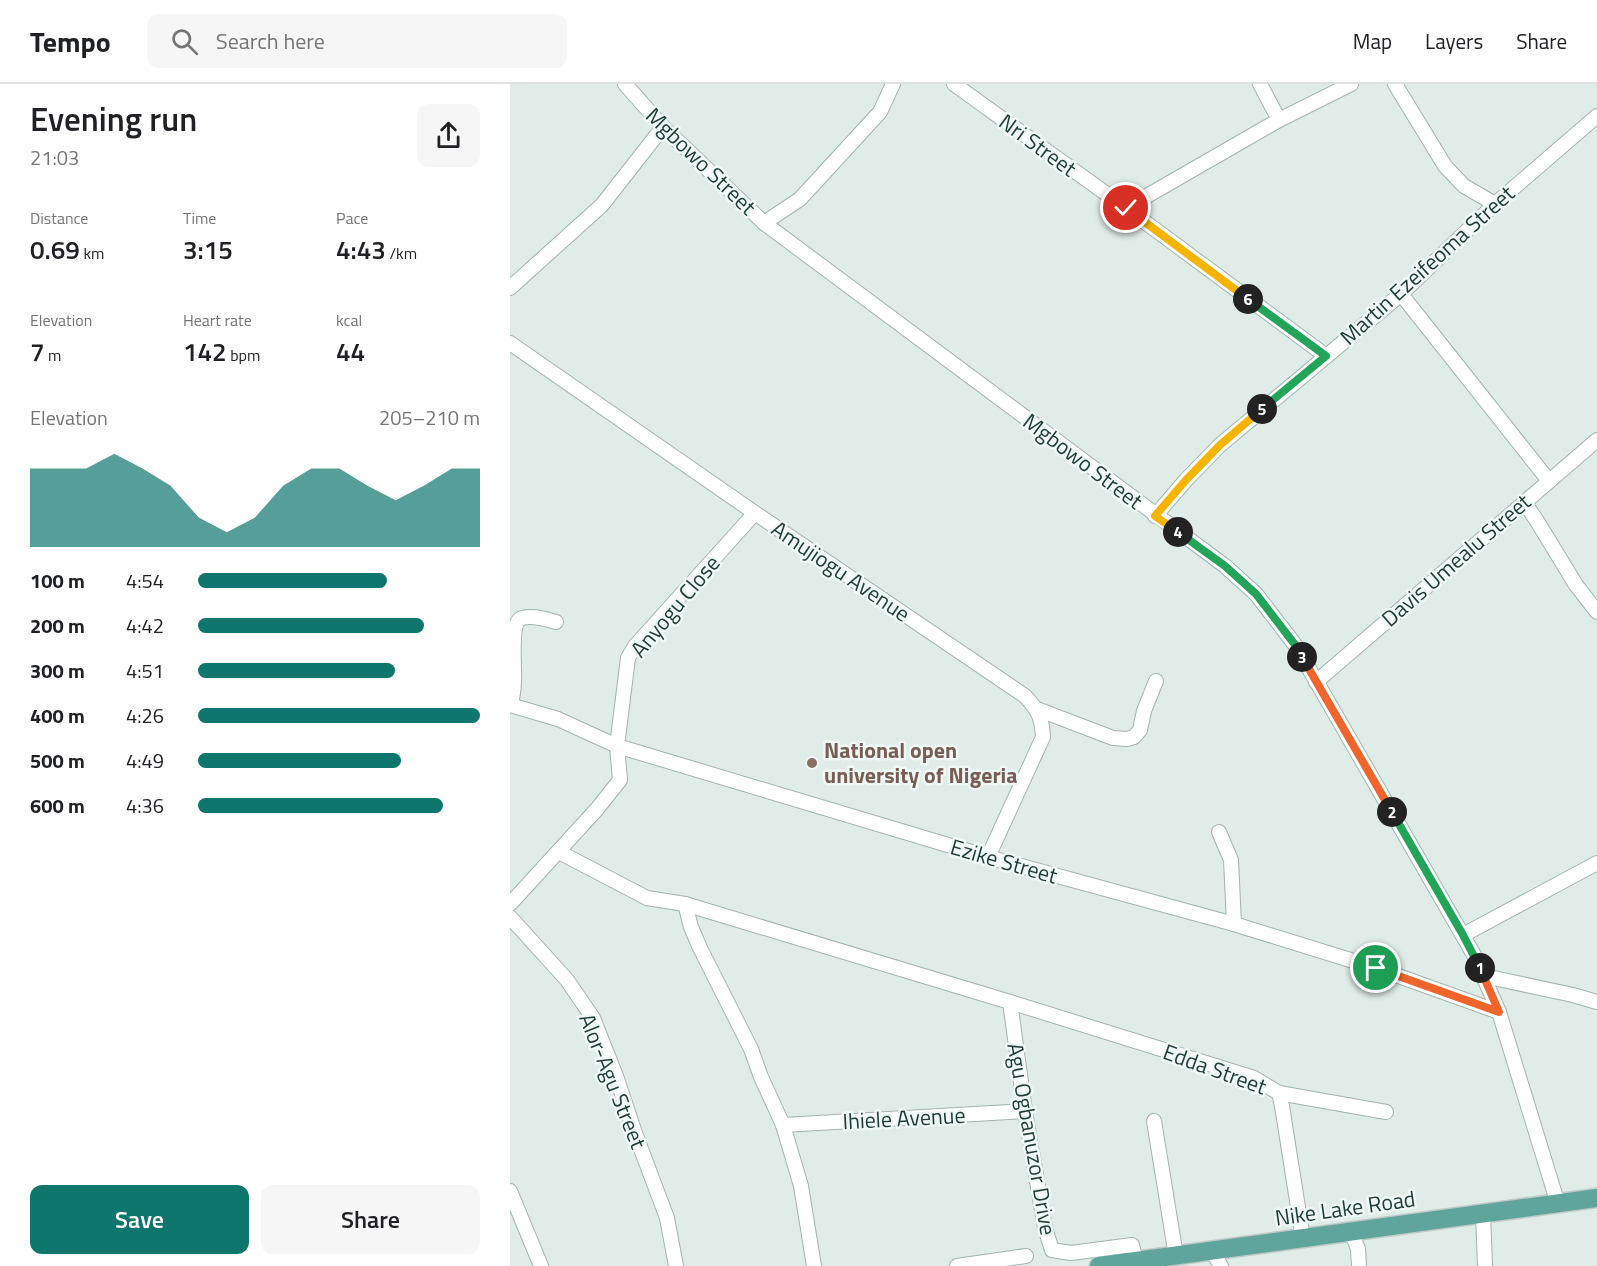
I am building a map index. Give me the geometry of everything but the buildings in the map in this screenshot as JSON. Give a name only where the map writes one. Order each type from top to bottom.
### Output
[{"type":"main road","name":"Nike Lake Road","points":[[1099,1266],[1176,1256],[1216,1259],[1303,1239],[1351,1231],[1597,1198]]},
{"type":"street","name":"Mgbowo Street","points":[[625,84],[663,127],[764,223],[1225,566],[1256,594],[1296,646],[1463,935],[1484,976],[1499,1012],[1558,1204]]},
{"type":"street","points":[[764,223],[800,199],[880,112],[893,84]]},
{"type":"street","name":"Nri Street","points":[[954,84],[1326,356]]},
{"type":"street","points":[[1260,84],[1279,120]]},
{"type":"street","points":[[1126,208],[1279,120],[1351,84]]},
{"type":"street","points":[[1395,84],[1445,166],[1464,186],[1495,204]]},
{"type":"street","name":"Martin Ezeifeoma Street","points":[[1155,516],[1220,445],[1401,294],[1495,204],[1597,116]]},
{"type":"street","points":[[510,288],[602,206],[663,127]]},
{"type":"street","points":[[1401,294],[1549,481]]},
{"type":"street","name":"Amujiogu Avenue","points":[[510,343],[1025,696],[1037,709]]},
{"type":"street","name":"Davis Umealu Street","points":[[1316,682],[1597,440]]},
{"type":"street","points":[[1524,502],[1576,585],[1597,612]]},
{"type":"street","name":"Anyogu Close","points":[[510,904],[559,852],[620,780],[617,746],[628,658],[635,646],[755,513]]},
{"type":"street","points":[[510,705],[514,682],[512,641],[514,624],[521,618],[534,617],[556,622]]},
{"type":"street","points":[[1037,709],[1113,738],[1127,740],[1134,737],[1140,730],[1144,711],[1156,681]]},
{"type":"street","name":"Ezike Street","points":[[510,705],[558,719],[617,746],[988,857],[1234,924],[1376,968],[1499,1012]]},
{"type":"street","points":[[988,857],[1043,737],[1042,723],[1037,709]]},
{"type":"street","points":[[1219,832],[1230,860],[1234,924]]},
{"type":"street","name":"Edda Street","points":[[559,852],[647,898],[685,904],[1254,1078],[1279,1093],[1303,1239]]},
{"type":"street","points":[[1463,935],[1597,863]]},
{"type":"street","points":[[685,904],[700,948],[751,1049],[783,1125],[801,1186],[814,1266]]},
{"type":"street","name":"Alor-Agu Street","points":[[510,917],[567,981],[593,1018],[667,1218],[676,1266]]},
{"type":"street","points":[[1484,976],[1597,1002]]},
{"type":"street","name":"Agu Ogbanuzor Drive","points":[[1010,1002],[1024,1111],[1045,1228],[1052,1250],[1071,1253],[1132,1245],[1136,1261]]},
{"type":"street","points":[[1279,1093],[1386,1112]]},
{"type":"street","name":"Ihiele Avenue","points":[[783,1125],[1024,1111]]},
{"type":"street","points":[[1154,1121],[1176,1256]]},
{"type":"street","points":[[510,1191],[541,1266]]},
{"type":"street","points":[[1483,1213],[1485,1266]]},
{"type":"street","points":[[1351,1231],[1358,1249],[1359,1266]]},
{"type":"street","points":[[957,1266],[1024,1261],[1052,1250]]},
{"type":"place","name":"National open university of Nigeria","points":[[812,763]]},
{"type":"route","points":[[1126,208],[1326,356],[1220,445],[1155,516],[1225,566],[1256,594],[1296,646],[1474,955],[1499,1012],[1376,968]]}]
